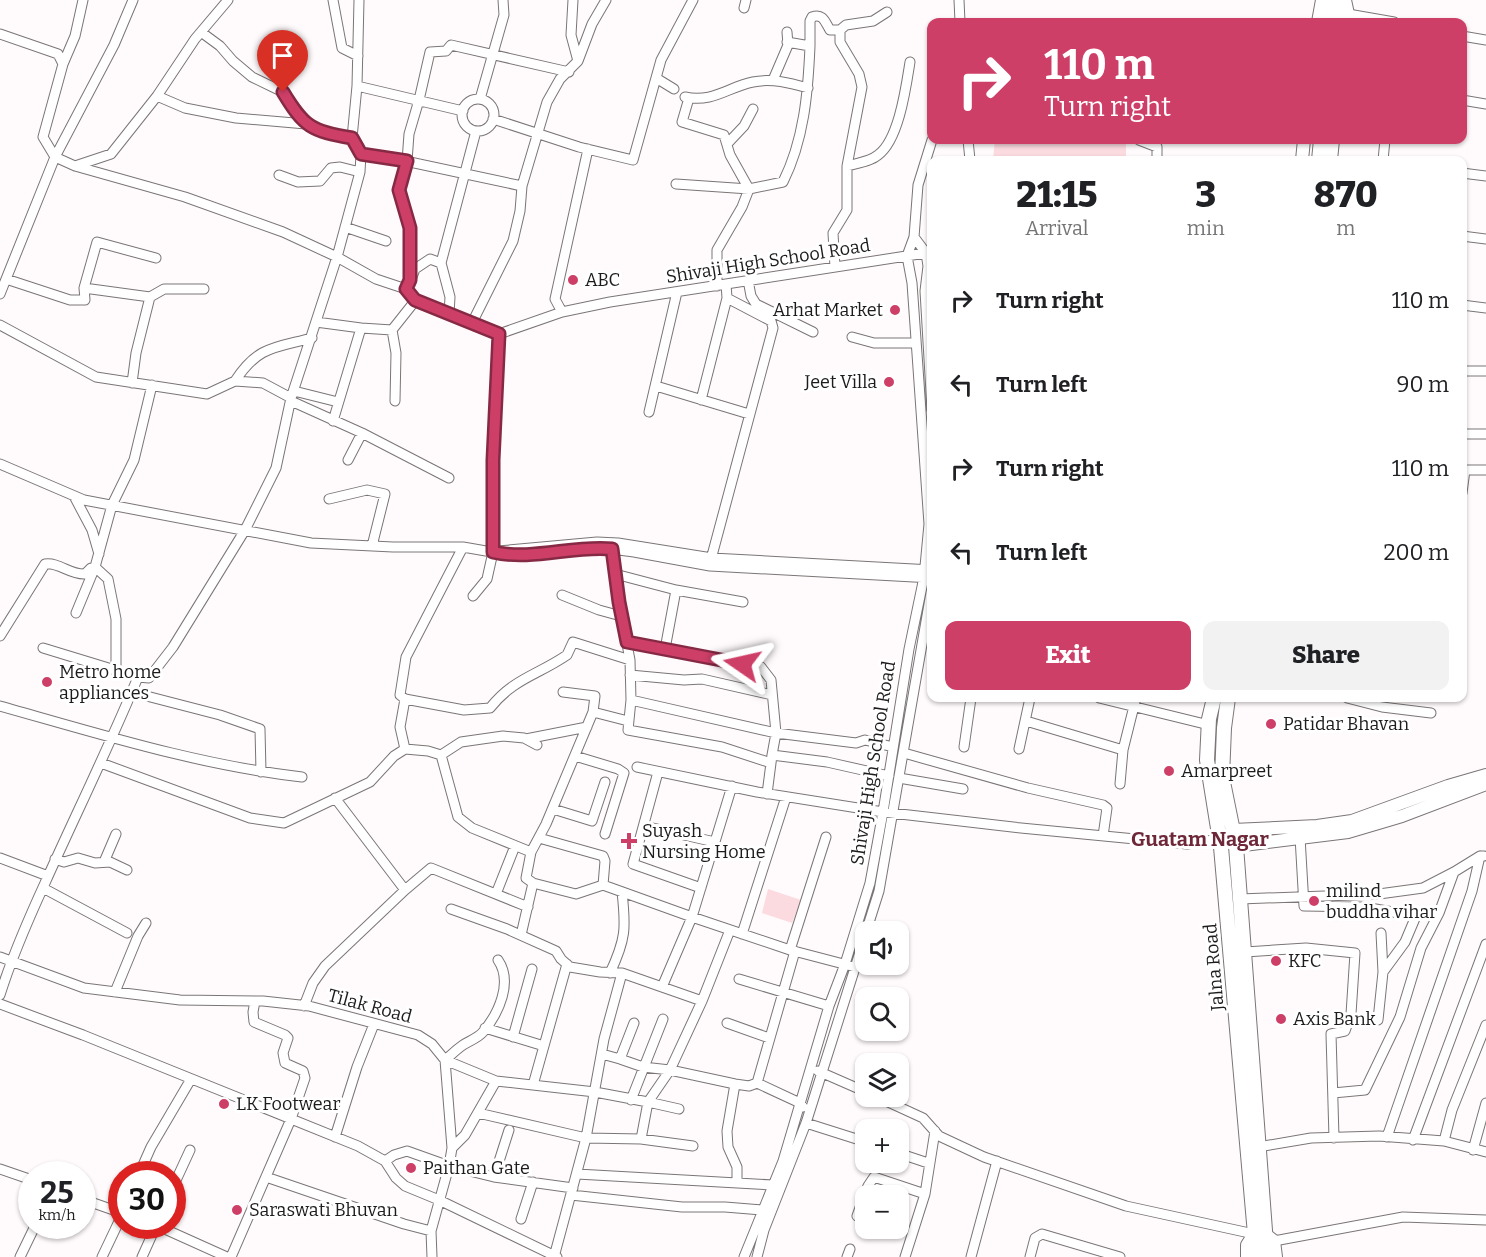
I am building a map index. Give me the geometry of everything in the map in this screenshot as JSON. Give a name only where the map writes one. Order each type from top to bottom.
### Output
[{"type":"highway","points":[[1327,18],[1329,1]]},
{"type":"highway","points":[[1329,1],[1334,18]]},
{"type":"highway","name":"Jalna Road","points":[[1213,702],[1207,760],[1220,839],[1264,1236]]},
{"type":"highway","name":"Jalna Road","points":[[1227,702],[1222,777],[1236,846],[1264,1236]]},
{"type":"highway","points":[[1257,1257],[1264,1236]]},
{"type":"highway","points":[[1264,1236],[1267,1257]]},
{"type":"main road","points":[[1345,0],[1347,18]]},
{"type":"main road","points":[[1320,18],[1329,1]]},
{"type":"main road","points":[[1233,830],[1317,826],[1352,821],[1448,786],[1486,775]]},
{"type":"main road","points":[[1236,846],[1348,832],[1402,816],[1486,784]]},
{"type":"main road","points":[[1247,1257],[1247,1245],[1264,1236],[1276,1257]]},
{"type":"street","points":[[83,0],[75,36],[63,64],[43,137],[55,156],[75,166],[185,197],[283,232],[337,257],[376,279],[408,285]]},
{"type":"street","points":[[0,294],[55,156],[114,45],[133,0]]},
{"type":"street","points":[[75,166],[111,154],[158,96],[201,32],[228,0]]},
{"type":"street","points":[[333,0],[342,48],[358,56]]},
{"type":"street","points":[[43,648],[138,677],[149,678],[173,647],[245,530],[276,468],[292,396],[337,257],[360,172],[361,154],[352,138],[357,86],[359,0]]},
{"type":"street","points":[[480,99],[504,15],[504,0]]},
{"type":"street","points":[[573,0],[571,35],[578,61]]},
{"type":"street","points":[[472,323],[513,242],[520,211],[522,186],[547,102],[560,79],[578,61],[592,24],[606,0]]},
{"type":"street","points":[[493,118],[588,149],[633,160],[661,60],[693,0]]},
{"type":"street","points":[[959,0],[960,18]]},
{"type":"street","points":[[676,184],[749,189],[783,182],[795,159],[808,88],[812,17],[818,15],[826,20],[830,30],[840,30],[846,25],[877,19],[887,12]]},
{"type":"street","points":[[835,267],[833,233],[835,226],[847,210],[847,166],[862,87],[859,74],[840,42],[840,30]]},
{"type":"street","points":[[201,32],[220,46],[233,62],[252,76],[283,92],[293,109],[306,124],[323,133],[352,138]]},
{"type":"street","points":[[0,34],[58,54],[63,64]]},
{"type":"street","points":[[773,80],[787,37],[810,46]]},
{"type":"street","points":[[1467,37],[1486,40]]},
{"type":"street","points":[[473,596],[487,579],[493,552],[493,460],[499,334],[415,300],[408,285],[410,228],[399,190],[407,161],[409,134],[430,52],[446,51],[451,45],[569,72]]},
{"type":"street","points":[[847,166],[878,156],[886,147],[904,100],[910,63]]},
{"type":"street","points":[[656,78],[674,89]]},
{"type":"street","points":[[749,189],[730,155],[724,135],[682,122],[687,97],[696,99],[718,96],[751,82],[773,80],[808,88]]},
{"type":"street","points":[[357,86],[463,111]]},
{"type":"street","points":[[158,96],[185,108],[236,118],[306,124]]},
{"type":"street","points":[[480,99],[491,106],[493,118],[487,128],[476,131],[466,126],[463,121],[463,111],[469,102],[480,99]]},
{"type":"street","points":[[1467,101],[1486,104]]},
{"type":"street","points":[[727,144],[744,126],[753,109]]},
{"type":"street","points":[[449,314],[450,297],[441,263],[476,131]]},
{"type":"street","points":[[1149,144],[1156,147],[1157,156]]},
{"type":"street","points":[[562,312],[555,299],[588,149]]},
{"type":"street","points":[[361,154],[407,161],[522,186]]},
{"type":"street","name":"Shivaji High School Road","points":[[927,156],[918,185],[914,237],[907,256],[912,284],[927,498]]},
{"type":"street","points":[[279,175],[298,182],[320,181],[332,168],[340,167],[360,172]]},
{"type":"street","points":[[1467,174],[1486,176]]},
{"type":"street","points":[[701,400],[727,298],[722,285],[717,250],[742,207],[749,189]]},
{"type":"street","points":[[345,227],[386,241]]},
{"type":"street","points":[[914,237],[927,251]]},
{"type":"street","points":[[1467,237],[1486,239]]},
{"type":"street","points":[[6,279],[70,300],[85,300],[84,288],[97,242],[156,258]]},
{"type":"street","points":[[907,256],[927,253]]},
{"type":"street","name":"Shivaji High School Road","points":[[499,334],[562,312],[610,302],[907,256]]},
{"type":"street","points":[[408,285],[416,269],[430,259],[441,263]]},
{"type":"street","points":[[927,274],[925,291],[927,325]]},
{"type":"street","points":[[748,280],[751,296],[756,304],[813,333]]},
{"type":"street","points":[[84,288],[150,297],[164,289],[204,289]]},
{"type":"street","points":[[649,412],[677,292]]},
{"type":"street","points":[[132,382],[136,353],[150,297]]},
{"type":"street","points":[[711,562],[773,323],[727,298]]},
{"type":"street","points":[[394,401],[396,353],[392,330],[415,300]]},
{"type":"street","points":[[1467,306],[1486,308]]},
{"type":"street","points":[[316,322],[392,330]]},
{"type":"street","points":[[0,325],[96,377],[207,394],[236,381],[262,383],[292,396],[333,421],[362,433],[449,478]]},
{"type":"street","points":[[333,421],[360,328]]},
{"type":"street","points":[[236,381],[246,365],[264,351],[312,338]]},
{"type":"street","points":[[852,338],[874,343],[915,343]]},
{"type":"street","points":[[1467,371],[1486,371]]},
{"type":"street","points":[[76,613],[95,567],[112,505],[134,460],[152,386]]},
{"type":"street","points":[[656,386],[749,414]]},
{"type":"street","points":[[292,396],[338,402]]},
{"type":"street","points":[[348,460],[362,433]]},
{"type":"street","points":[[1467,434],[1486,434]]},
{"type":"street","points":[[0,464],[84,500],[311,543],[393,547],[463,546],[508,555],[596,548],[711,562],[927,574]]},
{"type":"street","points":[[1467,470],[1486,470]]},
{"type":"street","points":[[329,500],[368,490],[385,494],[372,546]]},
{"type":"street","points":[[74,496],[92,530],[99,554]]},
{"type":"street","points":[[493,552],[597,542],[618,543],[711,562]]},
{"type":"street","points":[[463,546],[406,657],[400,695],[405,699],[464,710],[490,708],[500,695],[517,681],[567,656],[573,642],[630,660]]},
{"type":"street","points":[[612,549],[621,616],[630,660],[631,700],[628,730],[722,747],[772,759],[827,762],[889,776]]},
{"type":"street","points":[[0,636],[45,564],[51,563],[78,574],[85,574],[95,567]]},
{"type":"street","points":[[95,567],[108,579],[116,619],[116,670]]},
{"type":"street","points":[[615,574],[676,590],[743,602]]},
{"type":"street","name":"Shivaji High School Road","points":[[869,921],[879,891],[888,812],[889,776],[909,649],[927,578]]},
{"type":"street","points":[[665,649],[676,590]]},
{"type":"street","points":[[562,595],[621,616]]},
{"type":"street","points":[[627,642],[761,667],[771,680],[776,733],[767,794]]},
{"type":"street","name":"Shivaji High School Road","points":[[744,1257],[783,1161],[829,1006],[845,964],[870,883],[899,778],[927,644]]},
{"type":"street","points":[[630,675],[684,680],[702,679],[772,695]]},
{"type":"street","points":[[0,994],[11,960],[55,859],[113,738],[138,677]]},
{"type":"street","points":[[563,692],[594,696],[593,712],[553,809],[531,852],[526,878],[533,883],[576,894],[603,885],[792,951],[855,967]]},
{"type":"street","points":[[131,693],[220,715],[260,729],[261,772]]},
{"type":"street","points":[[405,699],[400,727],[405,749]]},
{"type":"street","points":[[631,700],[776,733],[856,743],[865,740],[893,747]]},
{"type":"street","points":[[964,747],[971,702]]},
{"type":"street","points":[[1020,749],[1029,702]]},
{"type":"street","points":[[1120,784],[1123,750],[1134,702],[1209,725]]},
{"type":"street","points":[[1363,702],[1382,707],[1431,713]]},
{"type":"street","points":[[0,706],[221,766],[302,777]]},
{"type":"street","points":[[593,712],[628,721]]},
{"type":"street","points":[[1026,721],[1123,750]]},
{"type":"street","points":[[441,755],[461,742],[503,736],[526,739],[586,727]]},
{"type":"street","points":[[526,739],[537,745]]},
{"type":"street","points":[[101,763],[250,818],[284,823],[370,782],[394,756],[405,749],[428,751],[441,755]]},
{"type":"street","points":[[904,753],[1028,788],[1103,805],[1107,808],[1103,836]]},
{"type":"street","points":[[441,755],[458,817],[472,828],[531,852]]},
{"type":"street","points":[[575,756],[618,769],[624,773],[605,834]]},
{"type":"street","points":[[637,767],[767,794],[888,812],[1187,844],[1220,839]]},
{"type":"street","points":[[658,772],[633,864],[701,888]]},
{"type":"street","points":[[899,778],[963,789]]},
{"type":"street","points":[[553,809],[592,821],[605,782]]},
{"type":"street","points":[[662,987],[692,917],[732,786]]},
{"type":"street","points":[[742,934],[786,797]]},
{"type":"street","points":[[332,800],[405,890]]},
{"type":"street","points":[[644,826],[715,842]]},
{"type":"street","points":[[104,862],[116,834]]},
{"type":"street","points":[[757,1083],[783,992],[792,951],[826,837]]},
{"type":"street","points":[[1300,837],[1304,906],[1364,907],[1416,916],[1405,942],[1383,972]]},
{"type":"street","points":[[539,838],[603,856],[605,861],[603,885]]},
{"type":"street","points":[[496,894],[515,846]]},
{"type":"street","points":[[1240,899],[1379,894],[1423,888],[1483,856]]},
{"type":"street","points":[[1387,1137],[1483,856]]},
{"type":"street","points":[[0,858],[48,876]]},
{"type":"street","points":[[55,859],[64,862],[78,858],[95,863],[110,862],[127,870]]},
{"type":"street","points":[[304,1006],[313,983],[325,966],[431,868],[528,907]]},
{"type":"street","points":[[1333,1093],[1365,1090],[1400,1017],[1422,948],[1439,913],[1454,872]]},
{"type":"street","points":[[520,935],[533,883]]},
{"type":"street","points":[[43,888],[127,933]]},
{"type":"street","points":[[610,972],[622,947],[625,921],[622,892]]},
{"type":"street","points":[[451,909],[556,951],[570,967],[622,973],[702,1001]]},
{"type":"street","points":[[115,992],[146,923]]},
{"type":"street","points":[[641,1139],[648,1102],[670,1070],[702,1001],[730,930]]},
{"type":"street","points":[[1378,1020],[1383,972],[1381,933]]},
{"type":"street","points":[[1413,1140],[1486,944]]},
{"type":"street","points":[[1245,952],[1306,948],[1355,953],[1351,1014],[1345,1031],[1331,1034],[1334,1138]]},
{"type":"street","name":"Tilak Road","points":[[0,957],[84,988],[180,1000],[255,1001],[304,1006],[418,1035],[426,1039],[445,1060]]},
{"type":"street","points":[[445,1060],[461,1046],[481,1034],[497,1011],[505,984],[502,966],[498,960]]},
{"type":"street","points":[[533,1085],[567,964]]},
{"type":"street","name":"Shivaji High School Road","points":[[756,1257],[764,1230],[806,1123],[855,967]]},
{"type":"street","points":[[513,1037],[532,969]]},
{"type":"street","points":[[0,1004],[335,1137],[385,1161],[400,1183],[555,1257],[586,1138],[602,1054],[622,973]]},
{"type":"street","points":[[739,980],[829,1006]]},
{"type":"street","points":[[231,1257],[291,1119],[305,1078],[303,1071],[285,1063],[283,1053],[288,1038],[254,1022],[255,1001]]},
{"type":"street","points":[[631,1100],[663,1019]]},
{"type":"street","points":[[620,1059],[634,1023]]},
{"type":"street","points":[[727,1023],[769,1038]]},
{"type":"street","points":[[335,1137],[374,1024]]},
{"type":"street","points":[[1444,1141],[1452,1110],[1486,1025]]},
{"type":"street","points":[[485,1028],[544,1046]]},
{"type":"street","points":[[602,1054],[644,1067],[749,1086],[757,1083],[800,1103],[809,1113]]},
{"type":"street","points":[[445,1060],[496,1081],[595,1092],[679,1109]]},
{"type":"street","points":[[432,1257],[431,1231],[452,1148],[445,1060]]},
{"type":"street","points":[[810,1068],[855,1087]]},
{"type":"street","points":[[145,1161],[191,1079]]},
{"type":"street","points":[[452,1148],[465,1136],[496,1081]]},
{"type":"street","points":[[735,1084],[727,1131],[728,1147],[737,1167],[737,1183]]},
{"type":"street","points":[[1473,1150],[1486,1103]]},
{"type":"street","points":[[899,1107],[923,1118],[939,1136],[997,1161],[1126,1206],[1264,1236],[1403,1217],[1486,1220]]},
{"type":"street","points":[[478,1113],[586,1138],[641,1139],[693,1146]]},
{"type":"street","points":[[806,1123],[855,1139]]},
{"type":"street","points":[[494,1177],[509,1130]]},
{"type":"street","points":[[905,1257],[925,1194],[928,1163],[935,1131]]},
{"type":"street","points":[[1258,1147],[1311,1138],[1387,1137],[1444,1141],[1486,1152]]},
{"type":"street","points":[[185,1161],[190,1150]]},
{"type":"street","points":[[385,1161],[407,1151],[449,1166],[494,1177],[533,1182],[572,1191],[682,1207],[762,1210]]},
{"type":"street","points":[[909,1157],[928,1163]]},
{"type":"street","points":[[971,1257],[997,1161]]},
{"type":"street","points":[[0,1168],[18,1175]]},
{"type":"street","points":[[577,1174],[773,1185]]},
{"type":"street","points":[[266,1177],[431,1231]]},
{"type":"street","points":[[869,1185],[874,1177],[898,1185]]},
{"type":"street","points":[[520,1219],[533,1182]]},
{"type":"street","points":[[909,1189],[925,1194]]},
{"type":"street","points":[[1030,1257],[1035,1238],[1042,1234],[1120,1257]]},
{"type":"street","points":[[20,1257],[29,1239]]},
{"type":"street","points":[[102,1257],[110,1239]]},
{"type":"street","points":[[142,1257],[151,1239]]},
{"type":"street","points":[[186,1239],[227,1257]]},
{"type":"shaded area","points":[[995,144],[1126,144],[1126,156],[993,156]]},
{"type":"shaded area","points":[[768,889],[801,900],[792,923],[762,913]]},
{"type":"place","name":"ABC","points":[[573,280]]},
{"type":"place","name":"Arhat Market","points":[[895,310]]},
{"type":"place","name":"Jeet Villa","points":[[889,382]]},
{"type":"place","name":"Metro home appliances","points":[[47,682]]},
{"type":"place","name":"Patidar Bhavan","points":[[1271,724]]},
{"type":"place","name":"Amarpreet","points":[[1169,771]]},
{"type":"place","name":"Suyash Nursing Home","points":[[629,841]]},
{"type":"place","name":"milind buddha vihar","points":[[1314,901]]},
{"type":"place","name":"KFC","points":[[1276,961]]},
{"type":"place","name":"Axis Bank","points":[[1281,1019]]},
{"type":"place","name":"LK Footwear","points":[[224,1104]]},
{"type":"place","name":"Paithan Gate","points":[[411,1168]]},
{"type":"place","name":"Saraswati Bhuvan","points":[[237,1210]]},
{"type":"district","name":"Guatam Nagar","points":[[1200,839]]},
{"type":"route","points":[[283,92],[304,123],[323,133],[352,138],[360,148],[361,154],[407,161],[399,190],[410,228],[410,280],[406,289],[415,300],[499,334],[493,460],[493,552],[508,555],[596,548],[612,549],[627,642],[742,664]]}]
